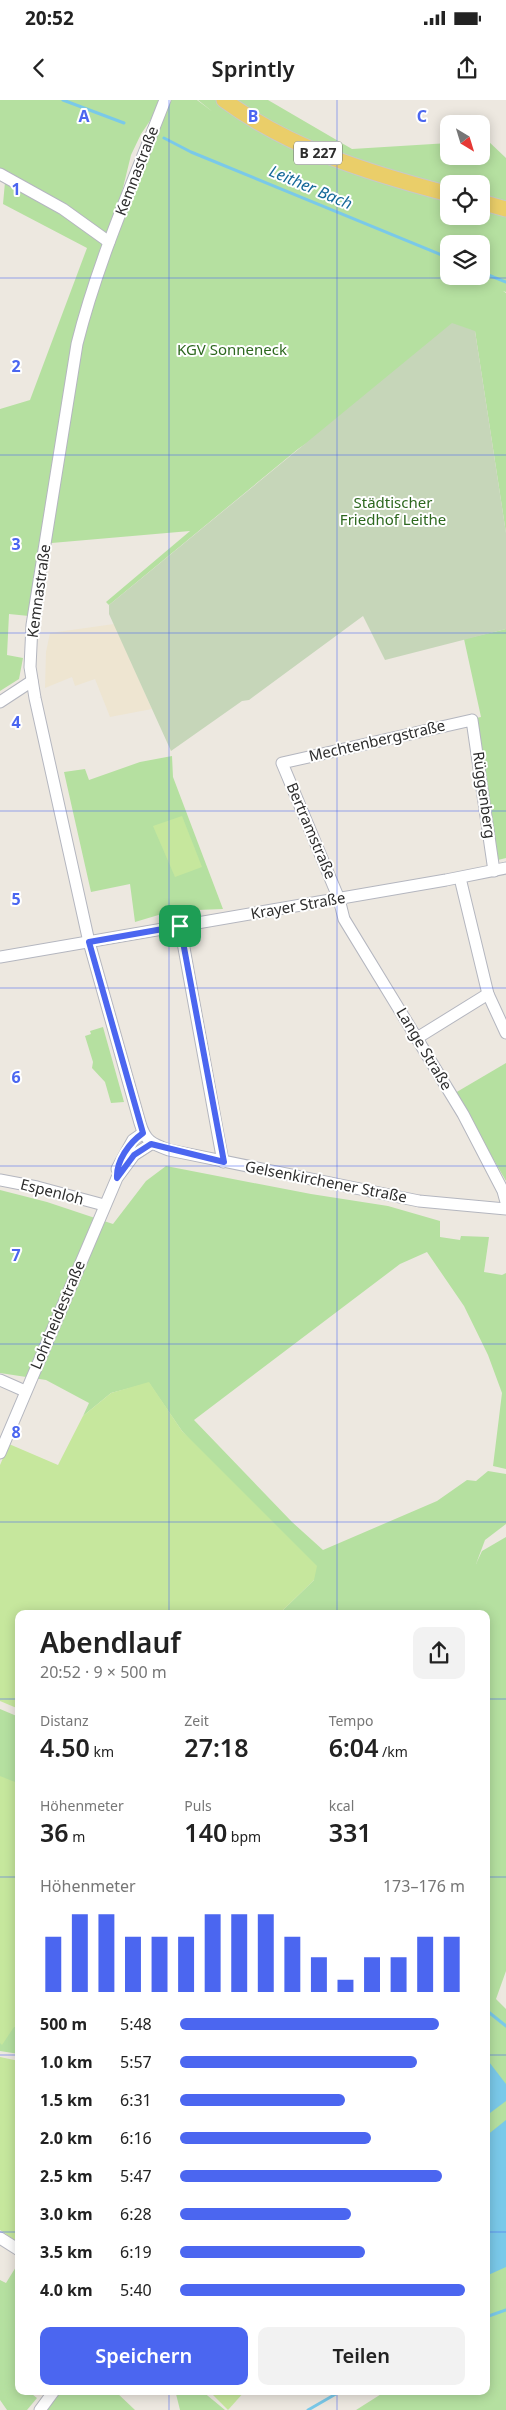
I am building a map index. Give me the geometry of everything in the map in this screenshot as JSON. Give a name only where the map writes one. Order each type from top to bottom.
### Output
[{"type":"main road","name":"B 227","points":[[224,100],[268,128],[324,156],[350,166],[440,191]]},
{"type":"main road","points":[[490,205],[506,209]]},
{"type":"street","name":"Kemnastraße","points":[[89,942],[32,681],[30,658],[32,625],[74,361],[85,311],[109,242],[165,100]]},
{"type":"street","points":[[0,174],[63,208],[109,242]]},
{"type":"street","points":[[0,702],[32,681]]},
{"type":"street","name":"Mechtenbergstraße","points":[[282,763],[472,720]]},
{"type":"street","name":"Rüggenberg","points":[[472,720],[494,871]]},
{"type":"street","name":"Bertramstraße","points":[[282,763],[339,899]]},
{"type":"street","name":"Krayer Straße","points":[[0,958],[460,878],[506,868]]},
{"type":"street","points":[[460,878],[488,994],[506,1033]]},
{"type":"street","name":"Lange Straße","points":[[339,899],[344,919],[463,1114],[503,1191],[506,1202]]},
{"type":"street","points":[[180,926],[224,1162]]},
{"type":"street","points":[[89,942],[143,1133],[151,1144]]},
{"type":"street","points":[[417,1038],[488,994]]},
{"type":"street","name":"Lohrheidestraße","points":[[117,1178],[117,1168],[127,1149],[133,1140],[143,1133]]},
{"type":"street","name":"Gelsenkirchener Straße","points":[[151,1144],[224,1162],[419,1201],[506,1209]]},
{"type":"street","name":"Lohrheidestraße","points":[[0,1453],[117,1178],[134,1155],[151,1144]]},
{"type":"street","name":"Espenloh","points":[[0,1180],[37,1187],[104,1205]]},
{"type":"street","points":[[0,1380],[25,1391]]},
{"type":"street","points":[[0,2238],[15,2247]]},
{"type":"street","points":[[40,2410],[51,2395]]},
{"type":"shaded area","points":[[114,624],[152,709],[110,717],[95,679],[75,686],[72,677],[45,688],[46,652],[50,633]]},
{"type":"green space","name":"KGV Sonneneck","points":[[0,100],[164,100],[141,134],[131,155],[112,233],[165,100],[197,100],[213,112],[198,100],[222,100],[267,129],[440,192],[440,225],[490,225],[490,206],[506,210],[506,292],[503,291],[506,293],[506,533],[475,331],[298,449],[109,605],[106,602],[190,531],[40,544],[29,616],[9,614],[7,655],[23,658],[19,679],[0,691],[0,409],[30,400],[87,248],[3,204],[6,171],[0,169]]},
{"type":"green space","points":[[226,100],[268,100],[352,149],[440,144],[440,165],[490,165],[490,143],[506,158],[506,206],[490,202],[490,175],[440,175],[440,189],[351,165]]},
{"type":"green space","name":"Städtischer Friedhof Leithe","points":[[452,323],[475,331],[506,533],[506,629],[385,660],[363,616],[249,700],[242,701],[171,751],[109,614],[109,605]]},
{"type":"green space","points":[[506,629],[506,858],[498,860],[476,718],[481,717],[464,639]]},
{"type":"green space","points":[[172,756],[173,777],[223,909],[172,911],[135,922],[130,884],[91,892],[64,772],[85,769],[89,780],[140,762]]},
{"type":"green space","points":[[182,816],[202,867],[175,877],[153,826]]},
{"type":"green space","points":[[103,1027],[124,1102],[111,1103],[105,1082],[92,1068],[93,1062],[85,1036],[91,1034],[90,1031]]},
{"type":"green space","points":[[506,1063],[506,1181],[455,1093]]},
{"type":"green space","points":[[166,1166],[311,1194],[388,1206],[440,1221],[440,1237],[460,1240],[461,1236],[489,1237],[484,1272],[502,1275],[506,1273],[506,1469],[493,1466],[502,1393],[488,1355],[464,1306],[427,1252],[400,1264],[194,1420],[292,1522],[323,1550],[437,1501],[467,1480],[476,1481],[488,1471],[506,1474],[506,1524],[485,1540],[476,1564],[482,1551],[506,1537],[506,1971],[496,1999],[506,2009],[506,2410],[356,2410],[380,2395],[490,2395],[490,1610],[283,1610],[314,1580],[182,1431],[149,1383],[111,1393],[83,1416],[89,1403],[46,1380],[0,1373],[0,1190],[47,1202],[113,1224],[146,1181]]},
{"type":"green space","points":[[149,1382],[182,1431],[317,1566],[314,1580],[283,1610],[15,1610],[15,1707],[0,1701],[0,1465],[9,1444],[58,1465],[83,1416],[111,1393]]},
{"type":"green space","points":[[0,1709],[15,1715],[15,2053],[0,2051]]},
{"type":"green space","points":[[0,1776],[15,1782],[15,2027],[2,2045],[0,2043]]},
{"type":"green space","points":[[0,2057],[15,2060],[15,2240],[0,2230]]},
{"type":"green space","points":[[15,2268],[15,2395],[33,2395],[37,2398],[27,2410],[7,2410],[0,2400],[0,2280],[6,2283]]},
{"type":"green space","points":[[56,2395],[119,2395],[135,2410],[45,2410]]},
{"type":"green space","points":[[176,2395],[207,2395],[225,2410],[180,2410]]},
{"type":"green space","points":[[213,2395],[241,2395],[228,2410]]},
{"type":"water","points":[[490,2063],[506,2084],[506,2101],[490,2113]]},
{"type":"water","points":[[506,2120],[506,2267],[490,2274],[490,2133]]},
{"type":"waterway","name":"Leither Bach","points":[[63,100],[124,123]]},
{"type":"waterway","name":"Leither Bach","points":[[164,138],[191,152],[440,254]]},
{"type":"waterway","name":"Leither Bach","points":[[490,276],[506,282]]},
{"type":"waterway","points":[[490,2013],[506,2026]]},
{"type":"waterway","points":[[490,2316],[506,2310]]},
{"type":"waterway","points":[[308,2410],[334,2395]]},
{"type":"route","points":[[180,926],[224,1162],[169,1150],[151,1144],[134,1155],[117,1178],[117,1168],[127,1149],[133,1140],[143,1133],[89,942],[180,926]]}]
